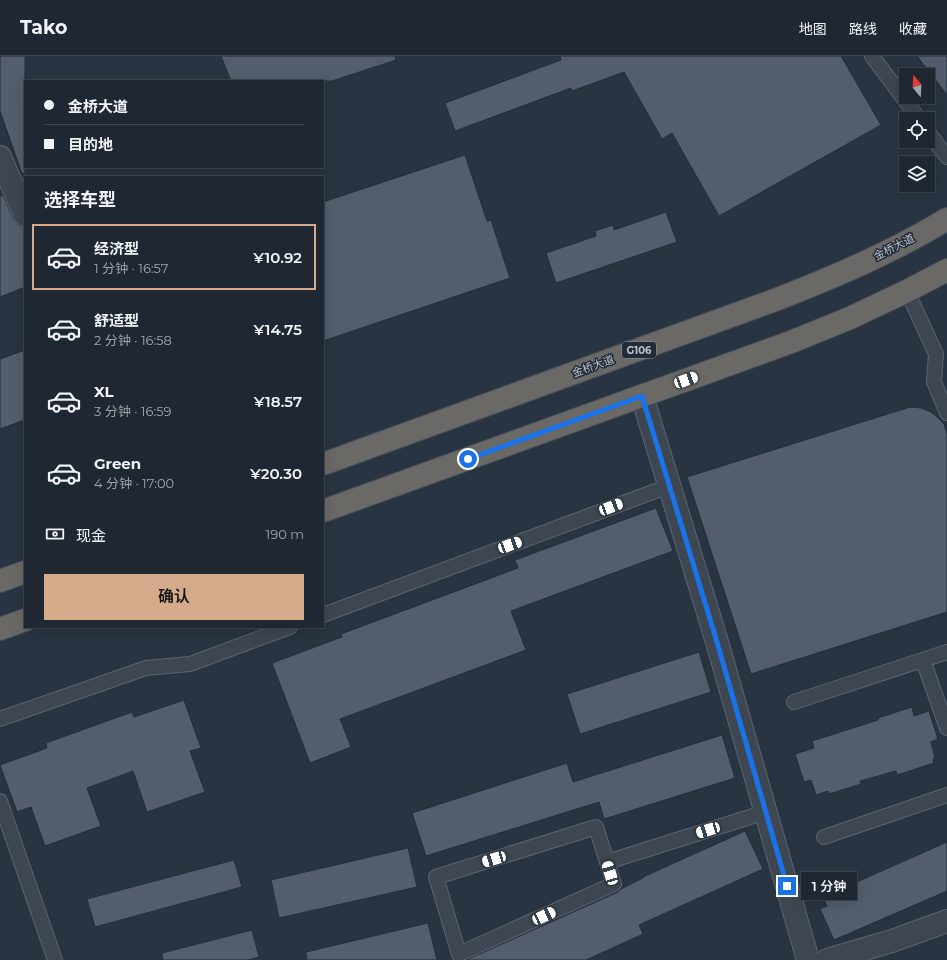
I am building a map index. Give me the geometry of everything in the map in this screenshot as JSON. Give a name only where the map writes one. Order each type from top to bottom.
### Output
[{"type":"highway","name":"金桥大道","points":[[324,464],[775,300],[832,277],[887,252],[947,219]]},
{"type":"highway","points":[[324,512],[805,336],[850,318],[947,270]]},
{"type":"highway","points":[[0,581],[24,572]]},
{"type":"highway","points":[[0,629],[24,620]]},
{"type":"street","points":[[0,157],[24,213]]},
{"type":"street","points":[[642,396],[717,642],[808,960]]},
{"type":"street","points":[[827,960],[892,941],[947,921]]},
{"type":"lane","points":[[872,56],[914,112]]},
{"type":"lane","points":[[935,141],[947,157]]},
{"type":"lane","points":[[907,291],[936,354],[934,382],[947,413]]},
{"type":"lane","points":[[324,615],[669,486]]},
{"type":"lane","points":[[0,719],[146,668],[190,664],[287,628]]},
{"type":"lane","points":[[794,702],[947,652]]},
{"type":"lane","points":[[923,660],[947,728]]},
{"type":"lane","points":[[824,837],[947,795]]},
{"type":"lane","points":[[0,801],[55,960]]},
{"type":"lane","points":[[607,862],[766,812]]},
{"type":"lane","points":[[596,827],[607,862],[614,884],[459,954],[436,877],[596,827]]},
{"type":"building","points":[[0,56],[25,56],[25,173],[22,174],[0,111]]},
{"type":"building","points":[[221,56],[395,56],[396,60],[332,81],[231,80]]},
{"type":"building","points":[[560,56],[841,56],[881,125],[719,216],[672,133],[662,139],[624,72],[572,91],[571,88],[455,131],[445,103],[561,60]]},
{"type":"building","points":[[917,56],[947,56],[947,95],[935,79],[935,68],[926,68]]},
{"type":"building","points":[[465,155],[487,221],[491,220],[510,278],[324,341],[324,202]]},
{"type":"building","points":[[3,195],[14,220],[18,225],[24,227],[24,287],[0,297],[0,196]]},
{"type":"building","points":[[666,212],[677,242],[556,283],[546,253],[596,236],[595,231],[613,225],[614,230]]},
{"type":"building","points":[[24,350],[24,420],[0,429],[0,359]]},
{"type":"building","points":[[910,407],[921,408],[931,412],[944,424],[947,434],[947,612],[751,674],[687,477]]},
{"type":"building","points":[[656,508],[673,551],[511,611],[526,650],[340,719],[351,747],[310,763],[272,663],[342,637],[341,634],[518,568],[515,560]]},
{"type":"building","points":[[699,652],[711,692],[580,734],[567,694]]},
{"type":"building","points":[[184,700],[201,748],[190,751],[205,792],[147,812],[133,771],[87,788],[101,826],[45,846],[31,807],[17,812],[0,765],[47,748],[46,743],[132,712],[134,717]]},
{"type":"building","points":[[912,707],[914,716],[929,711],[938,739],[931,742],[935,758],[933,759],[934,763],[897,775],[896,771],[860,781],[861,784],[829,794],[828,791],[816,795],[811,780],[804,782],[795,754],[814,748],[812,741],[878,720],[878,718]]},
{"type":"building","points":[[722,735],[735,778],[604,819],[599,802],[426,856],[412,813],[567,763],[573,782]]},
{"type":"building","points":[[745,831],[763,869],[639,925],[643,934],[586,960],[466,960],[618,892],[643,877]]},
{"type":"building","points":[[947,842],[947,891],[834,940],[820,909],[827,906],[823,897]]},
{"type":"building","points":[[408,848],[417,887],[279,918],[271,880]]},
{"type":"building","points":[[234,860],[242,887],[95,927],[87,899]]},
{"type":"building","points":[[428,923],[437,960],[307,960],[306,952]]},
{"type":"building","points":[[252,930],[259,957],[248,960],[163,960],[162,953]]},
{"type":"route","points":[[468,459],[642,396],[717,642],[787,886]]}]
